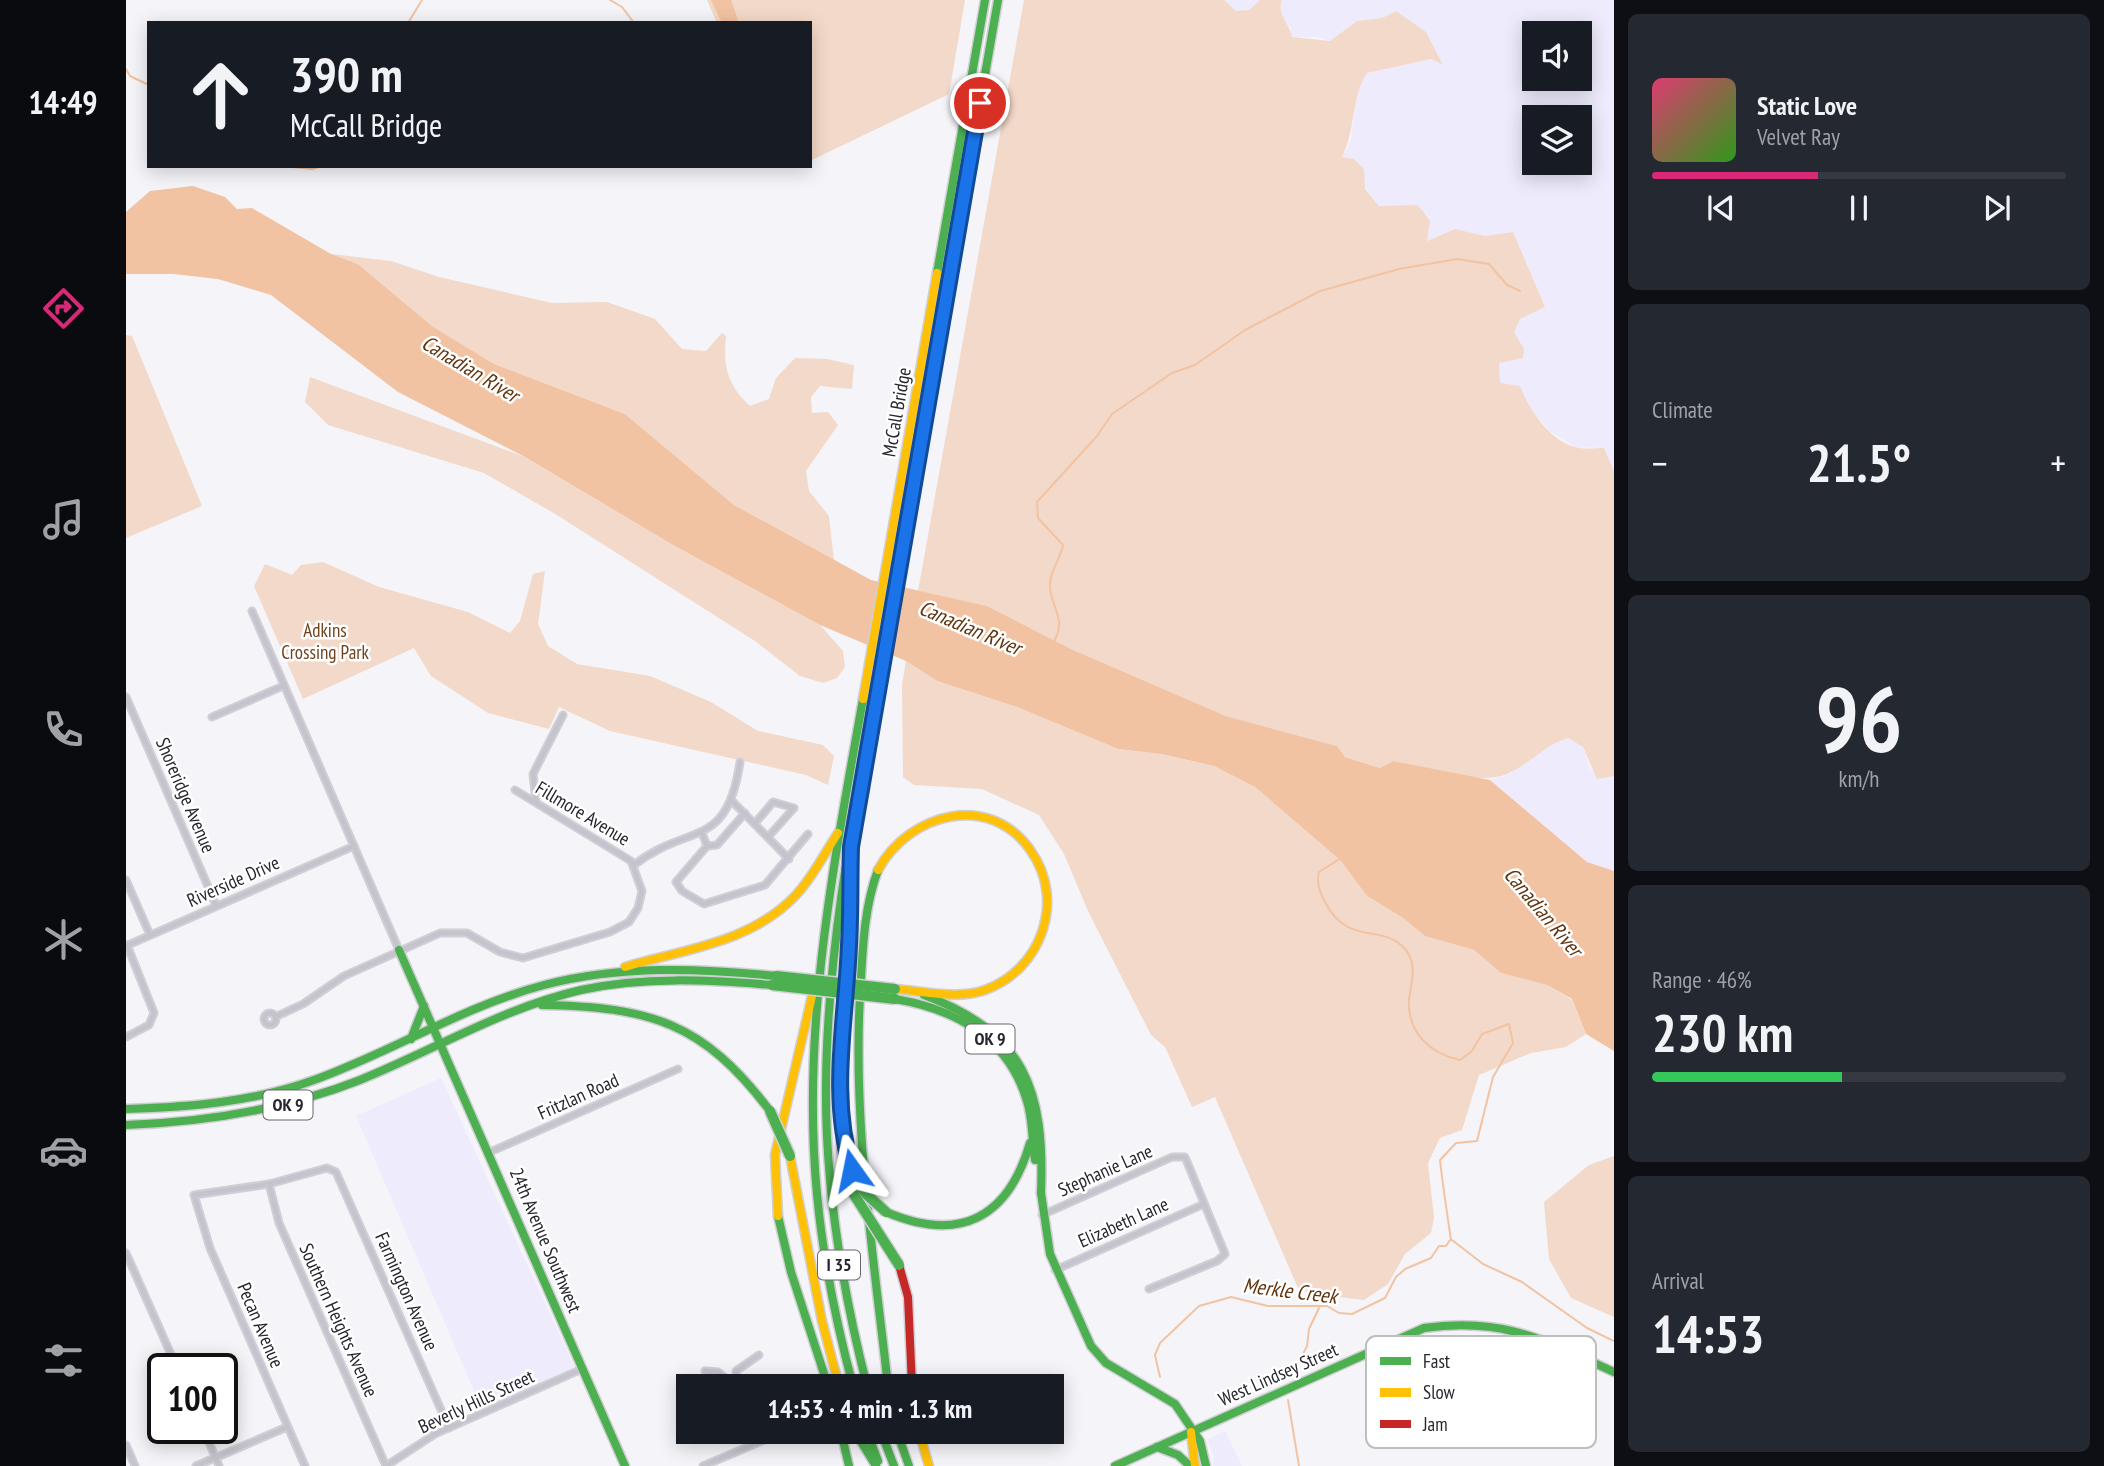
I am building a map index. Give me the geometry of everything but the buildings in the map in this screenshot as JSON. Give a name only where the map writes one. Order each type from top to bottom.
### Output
[{"type":"main road","name":"McCall Bridge","points":[[840,829],[985,0]]},
{"type":"main road","name":"McCall Bridge","points":[[851,847],[998,0]]},
{"type":"main road","points":[[887,1374],[860,1119],[857,1058],[860,978],[872,889],[878,871],[893,846],[924,823],[940,817],[967,815],[993,821],[1012,831],[1032,851],[1046,880],[1048,917],[1036,951],[1020,970],[985,990],[895,994]]},
{"type":"main road","name":"I 35","points":[[840,829],[820,961],[813,1064],[816,1186],[832,1301],[850,1374]]},
{"type":"main road","name":"OK 9","points":[[126,1109],[177,1108],[264,1095],[332,1072],[526,991],[727,941],[764,923],[786,906],[805,884],[840,829]]},
{"type":"main road","name":"I 35","points":[[851,847],[830,1002],[827,1140],[840,1270],[864,1374]]},
{"type":"main road","name":"OK 9","points":[[126,1125],[197,1123],[287,1105],[331,1091],[527,1005],[579,991],[633,981],[774,981],[895,994],[953,1013],[991,1040],[1010,1064],[1022,1088],[1031,1134],[1026,1164],[1016,1185],[1002,1202],[983,1216],[952,1226],[931,1227],[910,1223],[886,1212],[851,1180],[840,1084],[841,1026],[849,946],[851,847]]},
{"type":"main road","name":"24th Avenue Southwest","points":[[399,950],[490,1152],[625,1466]]},
{"type":"main road","points":[[820,961],[775,1154],[773,1176],[777,1215],[824,1374]]},
{"type":"main road","points":[[603,974],[684,968],[774,981]]},
{"type":"main road","points":[[895,994],[951,1003],[967,1010],[990,1027],[1010,1048],[1029,1081],[1036,1107],[1042,1214],[1046,1244],[1055,1270],[1095,1352],[1106,1363],[1175,1404],[1191,1432],[1200,1441],[1206,1466]]},
{"type":"main road","points":[[527,1005],[607,1006],[639,1012],[679,1027],[728,1060],[770,1111],[790,1156],[822,1321],[836,1374]]},
{"type":"main road","points":[[411,1040],[424,1006]]},
{"type":"main road","points":[[1031,1134],[1041,1193]]},
{"type":"main road","points":[[851,1180],[899,1265],[908,1297],[911,1374]]},
{"type":"main road","name":"West Lindsey Street","points":[[1406,1336],[1424,1328],[1457,1322],[1492,1323],[1532,1336]]},
{"type":"main road","name":"West Lindsey Street","points":[[1115,1466],[1366,1354]]},
{"type":"main road","name":"West Lindsey Street","points":[[1596,1364],[1614,1372]]},
{"type":"main road","points":[[1191,1432],[1193,1466]]},
{"type":"main road","points":[[844,1444],[849,1466]]},
{"type":"main road","points":[[863,1444],[878,1466]]},
{"type":"main road","points":[[871,1444],[878,1466]]},
{"type":"main road","points":[[886,1444],[894,1466]]},
{"type":"main road","points":[[901,1444],[909,1466]]},
{"type":"main road","points":[[923,1444],[929,1466]]},
{"type":"main road","points":[[1157,1447],[1178,1455],[1193,1466]]},
{"type":"street","points":[[252,611],[399,950]]},
{"type":"street","points":[[212,717],[283,686]]},
{"type":"street","name":"Shoreridge Avenue","points":[[126,697],[216,905]]},
{"type":"street","points":[[536,802],[533,774],[563,715]]},
{"type":"street","points":[[275,1017],[303,1004],[335,980],[399,950],[451,931],[467,933],[500,952],[523,958],[610,932],[629,922],[640,903],[641,882],[634,865],[657,850],[700,834],[730,804],[740,762]]},
{"type":"street","name":"Fillmore Avenue","points":[[515,790],[617,850],[634,865]]},
{"type":"street","points":[[756,822],[773,802],[794,808],[768,837]]},
{"type":"street","points":[[730,804],[756,822],[789,859]]},
{"type":"street","points":[[706,845],[717,845],[744,812]]},
{"type":"street","points":[[700,834],[706,845]]},
{"type":"street","points":[[706,845],[676,882],[682,891],[704,904],[765,885],[808,834]]},
{"type":"street","name":"Riverside Drive","points":[[126,945],[354,846]]},
{"type":"street","points":[[126,880],[150,935]]},
{"type":"street","points":[[126,945],[154,1013],[149,1025],[126,1037]]},
{"type":"street","name":"Fritzlan Road","points":[[490,1152],[678,1069]]},
{"type":"street","name":"Stephanie Lane","points":[[1042,1214],[1180,1155],[1188,1160],[1205,1203]]},
{"type":"street","name":"Farmington Avenue","points":[[269,1184],[331,1169],[340,1177],[449,1428]]},
{"type":"street","name":"Pecan Avenue","points":[[269,1184],[194,1195],[210,1248],[305,1466]]},
{"type":"street","name":"Southern Heights Avenue","points":[[269,1184],[279,1223],[386,1466]]},
{"type":"street","points":[[1149,1289],[1224,1256],[1205,1203]]},
{"type":"street","name":"Elizabeth Lane","points":[[1055,1270],[1205,1203]]},
{"type":"street","points":[[126,1252],[170,1353]]},
{"type":"street","points":[[736,1374],[736,1371],[760,1355]]},
{"type":"street","name":"Beverly Hills Street","points":[[386,1466],[430,1437],[582,1369]]},
{"type":"street","points":[[705,1371],[721,1374]]},
{"type":"street","points":[[196,1466],[288,1427]]},
{"type":"street","points":[[210,1444],[219,1466]]},
{"type":"street","points":[[703,1466],[754,1444]]},
{"type":"street","points":[[126,1445],[135,1466]]},
{"type":"shaded area","points":[[1224,0],[1260,0],[1249,11],[1236,11]]},
{"type":"shaded area","points":[[1282,0],[1614,0],[1614,471],[1604,448],[1575,447],[1550,431],[1528,406],[1520,386],[1500,384],[1499,363],[1524,349],[1514,332],[1520,318],[1545,307],[1485,236],[1455,229],[1426,241],[1418,206],[1379,206],[1342,158],[1351,140],[1358,86],[1367,73],[1431,59],[1442,64],[1396,11],[1382,18],[1357,21],[1330,41],[1318,37],[1292,37],[1290,26],[1282,19],[1279,7]]},
{"type":"shaded area","points":[[1568,738],[1583,747],[1590,769],[1614,776],[1614,871],[1587,862],[1490,780],[1509,774],[1553,743]]},
{"type":"shaded area","points":[[441,1078],[576,1370],[483,1412],[356,1116]]},
{"type":"shaded area","points":[[1225,1431],[1242,1466],[1213,1466],[1214,1457],[1208,1439]]},
{"type":"green space","points":[[707,0],[965,0],[949,94],[812,160],[812,21],[716,21]]},
{"type":"green space","points":[[1024,0],[1224,0],[1236,11],[1249,10],[1260,0],[1282,0],[1282,15],[1292,37],[1330,41],[1357,21],[1382,18],[1396,11],[1426,32],[1443,65],[1431,59],[1367,73],[1358,92],[1350,136],[1342,157],[1354,159],[1364,169],[1365,189],[1379,206],[1418,205],[1430,221],[1427,241],[1455,229],[1485,236],[1513,232],[1545,307],[1520,319],[1514,332],[1524,349],[1523,358],[1499,363],[1500,383],[1520,386],[1541,422],[1557,438],[1575,447],[1604,448],[1614,471],[1614,776],[1597,779],[1583,747],[1568,738],[1551,745],[1515,770],[1495,777],[1467,777],[1393,761],[1380,768],[1345,757],[1337,746],[1226,716],[1071,649],[987,606],[918,591]]},
{"type":"green space","points":[[331,254],[391,261],[439,277],[552,303],[607,302],[655,319],[682,349],[706,351],[722,333],[726,336],[725,357],[728,374],[736,390],[750,406],[769,399],[776,378],[795,358],[827,359],[854,365],[852,389],[820,386],[811,397],[812,413],[828,412],[838,425],[806,471],[809,491],[829,516],[834,561],[734,505],[625,414],[494,364],[432,326],[358,264]]},
{"type":"green space","points":[[126,335],[132,336],[202,506],[126,538]]},
{"type":"green space","points":[[310,377],[525,457],[673,545],[820,625],[843,651],[845,667],[837,678],[823,683],[800,676],[755,641],[557,515],[484,473],[328,425],[305,402]]},
{"type":"green space","name":"Adkins Crossing Park","points":[[323,562],[379,587],[468,612],[510,633],[520,621],[533,574],[545,571],[538,624],[548,646],[577,664],[650,676],[711,702],[758,731],[823,745],[834,756],[828,785],[806,775],[610,731],[559,707],[549,729],[488,713],[431,676],[414,648],[303,699],[254,586],[265,564],[292,575],[301,565]]},
{"type":"green space","points":[[906,661],[937,681],[1017,707],[1118,749],[1160,754],[1214,766],[1255,787],[1340,860],[1367,896],[1403,918],[1425,936],[1474,950],[1501,973],[1547,985],[1572,1000],[1586,1034],[1566,1047],[1531,1053],[1479,1075],[1462,1130],[1440,1138],[1428,1163],[1434,1218],[1431,1233],[1405,1254],[1388,1284],[1364,1300],[1313,1294],[1298,1288],[1215,1097],[1192,1107],[1165,1047],[1151,1035],[1088,911],[1064,854],[1039,815],[982,789],[914,785],[903,777],[902,685]]},
{"type":"green space","points":[[1614,1156],[1614,1317],[1571,1298],[1549,1259],[1544,1202],[1589,1165]]},
{"type":"water","points":[[711,0],[731,0],[738,21],[721,21]]},
{"type":"water","name":"Canadian River","points":[[193,186],[225,197],[237,209],[252,208],[331,254],[358,264],[432,326],[494,364],[625,414],[734,505],[871,580],[987,606],[1071,649],[1226,716],[1337,746],[1345,757],[1380,768],[1393,761],[1490,780],[1587,862],[1614,871],[1614,1051],[1586,1034],[1572,999],[1547,985],[1501,973],[1474,950],[1425,936],[1403,918],[1367,896],[1340,860],[1255,787],[1214,766],[1161,754],[1118,749],[1017,707],[937,681],[906,661],[820,625],[673,545],[525,457],[398,392],[271,295],[218,279],[173,274],[126,274],[126,212],[150,191]]},
{"type":"waterway","points":[[409,21],[422,0]]},
{"type":"waterway","points":[[610,0],[622,7],[632,21]]},
{"type":"waterway","points":[[126,69],[130,76],[147,84]]},
{"type":"waterway","points":[[302,168],[316,168]]},
{"type":"waterway","points":[[1054,641],[1059,624],[1050,586],[1063,545],[1038,518],[1037,502],[1097,436],[1112,414],[1172,373],[1195,365],[1245,330],[1320,291],[1399,269],[1457,259],[1489,264],[1507,285],[1520,291]]},
{"type":"waterway","name":"Merkle Creek","points":[[1341,858],[1319,872],[1318,884],[1325,902],[1344,925],[1386,937],[1405,949],[1413,967],[1409,1012],[1423,1040],[1440,1053],[1460,1060],[1472,1051],[1482,1034],[1509,1024],[1513,1043],[1493,1077],[1477,1141],[1456,1143],[1440,1160],[1451,1240]]},
{"type":"waterway","name":"Merkle Creek","points":[[1160,1377],[1155,1355],[1160,1343],[1199,1306],[1231,1297],[1268,1306],[1327,1306],[1339,1313],[1352,1314],[1385,1298],[1396,1277],[1405,1269],[1431,1258],[1439,1246],[1446,1246],[1450,1240]]},
{"type":"waterway","points":[[1452,1240],[1483,1264],[1522,1282],[1587,1328],[1614,1341]]},
{"type":"waterway","points":[[1294,1373],[1307,1346],[1309,1329],[1319,1308]]},
{"type":"waterway","points":[[1288,1400],[1299,1466]]},
{"type":"traffic: fast","points":[[937,273],[985,0]]},
{"type":"traffic: fast","points":[[924,424],[998,0]]},
{"type":"traffic: fast","points":[[864,1374],[843,1275],[832,1200],[826,1124],[827,1035],[843,885],[878,685]]},
{"type":"traffic: fast","points":[[850,1374],[831,1290],[817,1194],[813,1069],[831,883],[863,699]]},
{"type":"traffic: fast","points":[[878,870],[867,910],[864,937],[859,1081],[865,1183],[887,1374]]},
{"type":"traffic: fast","points":[[846,1182],[841,1147],[840,1083],[850,879]]},
{"type":"traffic: fast","points":[[399,950],[625,1466]]},
{"type":"traffic: fast","points":[[126,1109],[222,1102],[268,1094],[343,1069],[514,994],[573,979],[660,970],[776,976]]},
{"type":"traffic: fast","points":[[776,976],[895,989]]},
{"type":"traffic: fast","points":[[126,1125],[245,1113],[303,1099],[360,1080],[524,1007],[581,990],[653,981],[772,985]]},
{"type":"traffic: fast","points":[[772,985],[895,999]]},
{"type":"traffic: fast","points":[[924,995],[958,1010],[985,1027],[1006,1047],[1022,1070],[1039,1124],[1041,1193]]},
{"type":"traffic: fast","points":[[895,999],[939,1010],[959,1019],[977,1030],[1007,1060],[1019,1079],[1027,1101],[1035,1160]]},
{"type":"traffic: fast","points":[[542,1005],[614,1010],[671,1025],[697,1039],[721,1057],[770,1111]]},
{"type":"traffic: fast","points":[[411,1039],[424,1006]]},
{"type":"traffic: fast","points":[[770,1111],[790,1156]]},
{"type":"traffic: fast","points":[[846,1143],[855,1178]]},
{"type":"traffic: fast","points":[[886,1212],[912,1221],[936,1225],[958,1224],[977,1218],[994,1206],[1008,1190],[1030,1143]]},
{"type":"traffic: fast","points":[[855,1178],[866,1194],[886,1212]]},
{"type":"traffic: fast","points":[[846,1182],[899,1265]]},
{"type":"traffic: fast","points":[[1041,1193],[1050,1254],[1091,1346],[1106,1363],[1175,1404],[1200,1441],[1206,1466]]},
{"type":"traffic: fast","points":[[778,1216],[791,1272],[824,1374]]},
{"type":"traffic: fast","points":[[1406,1336],[1424,1328],[1452,1325],[1501,1329],[1529,1336]]},
{"type":"traffic: fast","points":[[1115,1466],[1366,1354]]},
{"type":"traffic: fast","points":[[1596,1364],[1614,1372]]},
{"type":"traffic: fast","points":[[844,1444],[849,1466]]},
{"type":"traffic: fast","points":[[862,1444],[876,1466]]},
{"type":"traffic: fast","points":[[872,1444],[878,1461]]},
{"type":"traffic: fast","points":[[886,1444],[894,1466]]},
{"type":"traffic: fast","points":[[901,1444],[909,1466]]},
{"type":"traffic: fast","points":[[1157,1447],[1178,1455],[1190,1466]]},
{"type":"traffic: slow","points":[[863,699],[937,273]]},
{"type":"traffic: slow","points":[[878,870],[892,850],[929,823],[951,817],[973,816],[994,821],[1014,832],[1031,851],[1041,871],[1046,891],[1047,912],[1042,932],[1021,967],[1004,980],[985,990],[963,994],[895,989]]},
{"type":"traffic: slow","points":[[625,967],[716,942],[759,924],[796,895],[838,833]]},
{"type":"traffic: slow","points":[[778,1216],[775,1155],[812,996]]},
{"type":"traffic: slow","points":[[790,1156],[822,1321],[836,1374]]},
{"type":"traffic: slow","points":[[1191,1432],[1195,1466]]},
{"type":"traffic: slow","points":[[923,1444],[929,1466]]},
{"type":"traffic: jam","points":[[878,685],[924,424]]},
{"type":"traffic: jam","points":[[899,1265],[908,1297],[911,1374]]},
{"type":"route","points":[[852,1170],[846,1144],[839,1054],[849,946],[851,847],[980,103]]}]
